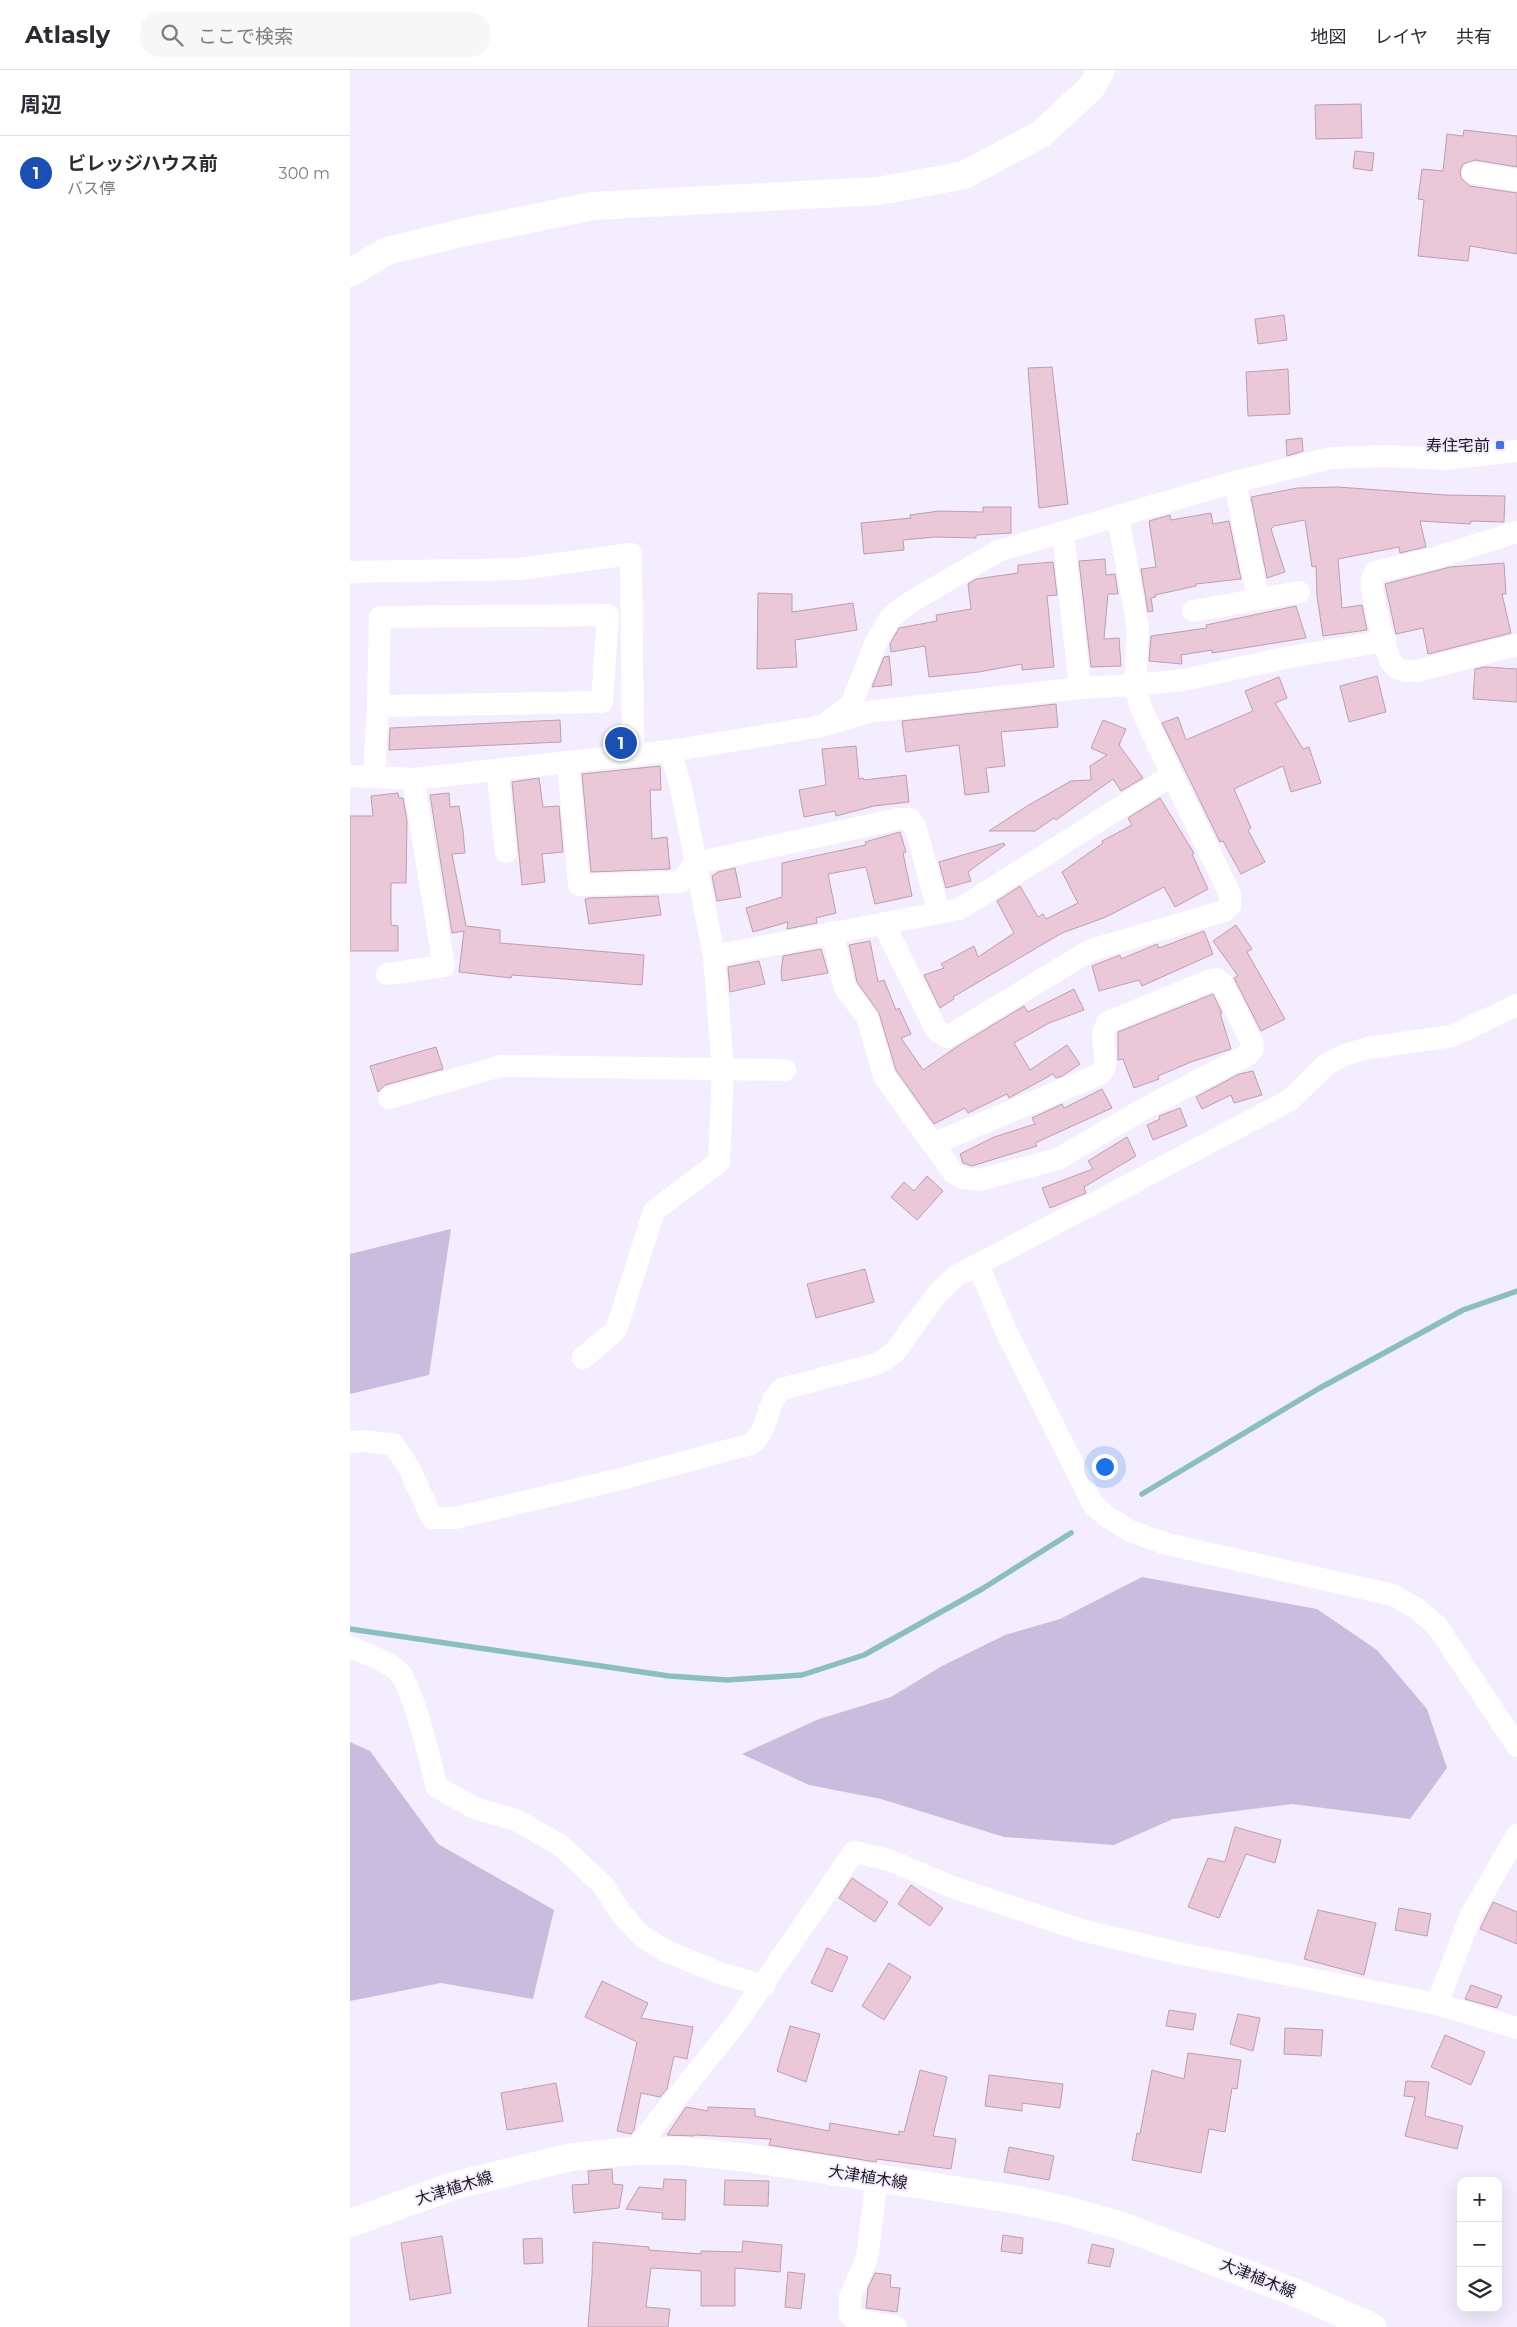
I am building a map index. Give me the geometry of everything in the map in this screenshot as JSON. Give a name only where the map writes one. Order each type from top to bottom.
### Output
[{"type":"main road","points":[[350,273],[387,251],[461,233],[593,206],[879,190],[964,175],[1041,134],[1091,88],[1101,70]]},
{"type":"main road","name":"大津植木線","points":[[350,2222],[456,2185],[571,2157],[634,2151],[684,2151],[1018,2200],[1125,2227],[1301,2295],[1372,2327]]},
{"type":"street","points":[[1473,173],[1517,180]]},
{"type":"street","points":[[822,726],[851,705],[876,642],[890,618],[908,603],[998,551],[1235,482],[1331,458],[1388,456],[1446,459],[1517,451]]},
{"type":"street","points":[[1235,482],[1258,599]]},
{"type":"street","points":[[883,923],[937,1031],[947,1037],[1091,950],[1224,911],[1230,906],[1230,894],[1140,708],[1135,685],[1138,629],[1118,516]]},
{"type":"street","points":[[1063,532],[1080,688]]},
{"type":"street","points":[[1517,532],[1435,558],[1376,572],[1372,585],[1391,662],[1397,668],[1409,672],[1517,645]]},
{"type":"street","points":[[350,572],[519,569],[631,554],[633,755]]},
{"type":"street","points":[[1193,611],[1299,592]]},
{"type":"street","points":[[374,777],[380,617],[608,615],[602,702],[378,706]]},
{"type":"street","points":[[350,776],[413,779],[670,751],[822,726],[868,712],[1080,688],[1183,680],[1285,658],[1385,641]]},
{"type":"street","points":[[583,1358],[616,1330],[654,1211],[718,1162],[723,1070],[714,956],[681,787],[670,751]]},
{"type":"street","points":[[568,762],[579,885],[680,882],[696,863],[898,819],[910,819],[915,826],[939,913]]},
{"type":"street","points":[[497,770],[506,852]]},
{"type":"street","points":[[714,956],[832,932],[958,910],[1172,774]]},
{"type":"street","points":[[387,974],[444,966],[413,779]]},
{"type":"street","points":[[832,932],[845,988],[867,1017],[884,1076],[953,1172],[962,1178],[979,1180],[1058,1159],[1140,1111],[1249,1054],[1253,1045],[1222,983],[1212,980],[1108,1022],[1102,1036],[1106,1056],[1104,1070],[1100,1074],[933,1144]]},
{"type":"street","points":[[350,1442],[365,1441],[394,1445],[409,1468],[432,1518],[454,1518],[473,1514],[621,1479],[751,1444],[760,1438],[774,1397],[782,1389],[877,1364],[894,1353],[937,1294],[956,1276],[1290,1100],[1327,1064],[1344,1055],[1368,1048],[1452,1036],[1517,1005]]},
{"type":"street","points":[[389,1098],[501,1066],[785,1070]]},
{"type":"street","points":[[978,1265],[1006,1331],[1093,1504],[1106,1516],[1130,1531],[1166,1544],[1393,1595],[1416,1608],[1437,1626],[1517,1746]]},
{"type":"street","points":[[350,1647],[391,1666],[399,1673],[410,1691],[437,1787],[475,1808],[516,1820],[560,1845],[602,1886],[622,1915],[643,1936],[666,1952],[719,1973],[764,1986]]},
{"type":"street","points":[[1437,2004],[1471,1915],[1517,1835]]},
{"type":"street","points":[[634,2151],[764,1986],[832,1881],[854,1852],[889,1860],[952,1887],[1082,1930],[1178,1952],[1437,2004],[1517,2028]]},
{"type":"street","points":[[877,2178],[866,2258],[850,2297],[850,2315],[858,2322],[885,2323],[896,2327]]},
{"type":"shaded area","points":[[451,1229],[429,1375],[350,1394],[350,1254]]},
{"type":"shaded area","points":[[1142,1577],[1317,1609],[1377,1650],[1427,1709],[1447,1768],[1410,1819],[1292,1804],[1173,1819],[1114,1845],[1004,1837],[881,1799],[809,1785],[742,1754],[819,1719],[891,1697],[942,1666],[1005,1635],[1060,1619]]},
{"type":"shaded area","points":[[350,1742],[370,1751],[438,1844],[554,1910],[533,1999],[441,1983],[350,2001]]},
{"type":"building","points":[[1361,104],[1362,138],[1316,139],[1315,105]]},
{"type":"building","points":[[1464,130],[1517,136],[1517,167],[1475,160],[1463,164],[1460,171],[1461,178],[1470,186],[1517,193],[1517,254],[1470,246],[1468,261],[1418,256],[1424,200],[1418,199],[1422,169],[1443,171],[1447,134],[1463,136]]},
{"type":"building","points":[[1355,151],[1374,153],[1372,171],[1353,168]]},
{"type":"building","points":[[1284,315],[1287,340],[1258,344],[1255,319]]},
{"type":"building","points":[[1052,367],[1068,504],[1039,508],[1028,368]]},
{"type":"building","points":[[1288,369],[1290,414],[1248,416],[1246,372]]},
{"type":"building","points":[[1302,438],[1303,451],[1287,456],[1286,440]]},
{"type":"building","points":[[1338,487],[1445,495],[1505,496],[1504,522],[1471,521],[1470,524],[1420,521],[1426,547],[1400,553],[1399,547],[1338,559],[1342,608],[1362,605],[1367,630],[1323,636],[1317,596],[1316,566],[1312,567],[1305,520],[1274,526],[1271,529],[1285,572],[1267,578],[1251,497],[1297,488]]},
{"type":"building","points":[[983,507],[1011,507],[1011,533],[976,535],[976,538],[935,537],[903,540],[904,550],[864,554],[861,523],[911,518],[910,515],[939,511],[983,512]]},
{"type":"building","points":[[1211,513],[1213,524],[1229,521],[1241,579],[1196,584],[1196,586],[1155,595],[1156,597],[1151,598],[1153,611],[1148,612],[1141,569],[1156,567],[1149,521],[1170,515],[1171,520]]},
{"type":"building","points":[[1105,559],[1106,575],[1115,574],[1118,594],[1108,594],[1104,639],[1119,638],[1121,666],[1091,667],[1079,561]]},
{"type":"building","points":[[1053,562],[1057,595],[1047,596],[1054,667],[1022,670],[1022,664],[979,672],[929,677],[925,646],[891,652],[890,644],[899,628],[937,621],[936,615],[971,609],[968,584],[976,579],[1018,573],[1018,565]]},
{"type":"building","points":[[1504,563],[1506,594],[1502,594],[1511,633],[1428,654],[1423,628],[1396,634],[1385,584],[1450,567]]},
{"type":"building","points":[[758,593],[792,594],[792,612],[853,603],[857,630],[795,640],[797,667],[757,669]]},
{"type":"building","points":[[1296,606],[1306,638],[1212,653],[1212,650],[1181,655],[1182,664],[1149,661],[1151,636],[1207,628],[1206,625]]},
{"type":"building","points":[[889,656],[892,685],[872,687],[884,657]]},
{"type":"building","points":[[1486,667],[1517,669],[1517,702],[1473,699],[1475,669]]},
{"type":"building","points":[[1377,676],[1386,712],[1349,722],[1340,686]]},
{"type":"building","points":[[1279,677],[1287,698],[1275,703],[1303,749],[1309,747],[1321,783],[1291,792],[1283,766],[1234,789],[1251,828],[1248,830],[1265,862],[1241,874],[1223,841],[1220,842],[1162,723],[1178,717],[1186,740],[1253,711],[1245,691]]},
{"type":"building","points":[[1056,704],[1058,727],[1001,732],[1005,766],[986,768],[989,792],[965,795],[959,745],[906,752],[902,721]]},
{"type":"building","points":[[560,720],[561,742],[389,750],[390,728]]},
{"type":"building","points":[[1103,720],[1126,729],[1119,745],[1143,778],[1121,791],[1113,779],[1056,820],[1054,818],[1035,831],[989,831],[1027,806],[1071,781],[1091,780],[1090,766],[1107,755],[1091,748]]},
{"type":"building","points":[[856,746],[859,779],[906,775],[909,802],[874,806],[836,816],[835,811],[804,817],[799,790],[826,785],[822,749]]},
{"type":"building","points":[[660,766],[661,790],[650,790],[652,839],[667,837],[670,869],[591,872],[582,774]]},
{"type":"building","points":[[539,778],[543,807],[559,806],[563,852],[542,854],[545,882],[522,885],[512,782]]},
{"type":"building","points":[[398,793],[399,798],[403,798],[407,821],[406,883],[391,883],[391,925],[398,926],[398,951],[350,951],[350,816],[373,816],[371,796]]},
{"type":"building","points":[[449,793],[450,807],[459,806],[463,831],[465,853],[452,854],[466,926],[500,930],[500,943],[644,955],[642,985],[512,975],[511,978],[459,972],[464,931],[452,933],[430,795]]},
{"type":"building","points":[[1160,798],[1194,853],[1192,854],[1208,889],[1175,907],[1164,887],[1106,917],[1062,933],[953,997],[954,999],[940,1008],[924,975],[944,968],[941,964],[974,946],[978,957],[1014,933],[997,901],[1020,886],[1038,917],[1043,914],[1046,919],[1078,903],[1062,872],[1103,843],[1102,841],[1132,825],[1128,818]]},
{"type":"building","points":[[900,832],[906,852],[903,853],[912,896],[875,904],[866,867],[828,874],[836,913],[816,918],[817,923],[787,929],[788,922],[753,932],[746,908],[782,897],[782,863],[866,845],[865,842]]},
{"type":"building","points":[[1004,843],[1005,845],[968,872],[971,881],[946,888],[939,862]]},
{"type":"building","points":[[735,868],[741,897],[717,901],[712,876],[718,872]]},
{"type":"building","points":[[658,896],[661,915],[589,924],[585,899]]},
{"type":"building","points":[[1236,925],[1252,949],[1247,952],[1285,1019],[1261,1031],[1234,978],[1238,976],[1213,941]]},
{"type":"building","points":[[1204,931],[1213,954],[1142,986],[1139,980],[1099,991],[1092,966],[1120,955],[1121,959],[1157,944],[1159,948]]},
{"type":"building","points":[[870,941],[878,982],[884,980],[896,1010],[899,1008],[911,1034],[901,1038],[923,1070],[958,1046],[1024,1006],[1028,1012],[1074,989],[1084,1010],[1049,1023],[1014,1043],[1030,1070],[1067,1045],[1080,1064],[1062,1076],[1056,1078],[1053,1074],[1009,1098],[1007,1094],[968,1113],[965,1108],[934,1124],[896,1070],[879,1013],[857,982],[849,945]]},
{"type":"building","points":[[821,949],[828,973],[782,981],[783,956]]},
{"type":"building","points":[[759,961],[765,984],[730,992],[728,967]]},
{"type":"building","points":[[1213,994],[1222,1013],[1220,1013],[1231,1049],[1191,1062],[1158,1076],[1159,1079],[1134,1088],[1123,1059],[1118,1060],[1118,1032]]},
{"type":"building","points":[[436,1047],[443,1069],[385,1085],[378,1092],[370,1066]]},
{"type":"building","points":[[1253,1071],[1262,1095],[1234,1103],[1231,1095],[1202,1109],[1196,1097],[1239,1074]]},
{"type":"building","points":[[1102,1089],[1112,1108],[1035,1143],[1037,1146],[972,1166],[963,1163],[960,1154],[994,1137],[1035,1124],[1032,1118],[1062,1104],[1064,1108]]},
{"type":"building","points":[[1180,1108],[1187,1126],[1153,1140],[1147,1125],[1160,1119],[1159,1116]]},
{"type":"building","points":[[1127,1137],[1136,1156],[1084,1187],[1086,1193],[1050,1208],[1042,1188],[1093,1169],[1088,1161]]},
{"type":"building","points":[[927,1176],[943,1191],[917,1220],[891,1197],[904,1182],[914,1191]]},
{"type":"building","points":[[865,1269],[874,1302],[816,1318],[807,1284]]},
{"type":"building","points":[[1235,1827],[1281,1840],[1275,1863],[1246,1854],[1219,1918],[1188,1907],[1208,1858],[1225,1862]]},
{"type":"building","points":[[852,1878],[888,1902],[875,1922],[839,1898]]},
{"type":"building","points":[[911,1885],[943,1908],[930,1926],[898,1904]]},
{"type":"building","points":[[1493,1902],[1517,1912],[1517,1944],[1480,1929]]},
{"type":"building","points":[[1399,1908],[1431,1914],[1427,1936],[1395,1930]]},
{"type":"building","points":[[1318,1910],[1376,1923],[1364,1975],[1304,1959]]},
{"type":"building","points":[[827,1948],[848,1957],[832,1992],[811,1983]]},
{"type":"building","points":[[889,1963],[911,1977],[884,2020],[862,2006]]},
{"type":"building","points":[[602,1981],[648,2003],[641,2018],[693,2027],[687,2059],[674,2056],[667,2089],[660,2097],[641,2093],[634,2130],[631,2134],[617,2131],[637,2042],[585,2017]]},
{"type":"building","points":[[1471,1985],[1502,1996],[1497,2008],[1465,1999]]},
{"type":"building","points":[[1169,2010],[1196,2014],[1193,2030],[1166,2026]]},
{"type":"building","points":[[1238,2014],[1260,2018],[1253,2051],[1230,2044]]},
{"type":"building","points":[[790,2026],[820,2034],[806,2082],[777,2071]]},
{"type":"building","points":[[1285,2028],[1323,2030],[1321,2056],[1284,2054]]},
{"type":"building","points":[[1445,2035],[1485,2052],[1471,2085],[1431,2067]]},
{"type":"building","points":[[1188,2053],[1241,2060],[1237,2089],[1232,2088],[1225,2132],[1209,2129],[1201,2173],[1132,2160],[1137,2133],[1140,2134],[1152,2070],[1184,2079]]},
{"type":"building","points":[[920,2070],[947,2077],[933,2136],[956,2139],[951,2169],[877,2159],[876,2162],[769,2145],[771,2139],[667,2135],[686,2107],[708,2111],[708,2107],[755,2109],[755,2116],[829,2131],[830,2123],[899,2135],[899,2131],[904,2132]]},
{"type":"building","points":[[989,2075],[1063,2084],[1060,2108],[1022,2103],[1022,2111],[985,2106]]},
{"type":"building","points":[[1406,2081],[1429,2082],[1425,2116],[1463,2126],[1457,2149],[1405,2136],[1415,2097],[1404,2096]]},
{"type":"building","points":[[556,2083],[563,2121],[507,2130],[501,2093]]},
{"type":"building","points":[[1009,2147],[1054,2156],[1049,2180],[1004,2172]]},
{"type":"building","points":[[612,2169],[613,2184],[623,2185],[619,2208],[574,2213],[572,2185],[589,2184],[588,2171]]},
{"type":"building","points":[[664,2179],[686,2180],[685,2220],[662,2219],[663,2213],[626,2209],[639,2187],[663,2189]]},
{"type":"building","points":[[725,2180],[769,2181],[768,2206],[724,2205]]},
{"type":"building","points":[[1003,2235],[1023,2238],[1022,2254],[1001,2251]]},
{"type":"building","points":[[442,2236],[451,2293],[410,2300],[401,2243]]},
{"type":"building","points":[[542,2238],[543,2263],[524,2264],[523,2239]]},
{"type":"building","points":[[743,2241],[782,2245],[780,2272],[735,2268],[735,2306],[701,2306],[701,2271],[651,2268],[646,2307],[670,2309],[668,2327],[588,2327],[593,2242],[649,2247],[649,2250],[701,2254],[701,2251],[742,2252]]},
{"type":"building","points":[[1092,2244],[1114,2249],[1110,2267],[1088,2263]]},
{"type":"building","points":[[788,2272],[805,2274],[801,2309],[785,2307]]},
{"type":"building","points":[[875,2273],[891,2275],[890,2287],[900,2288],[897,2312],[866,2308],[868,2288]]},
{"type":"waterway","points":[[1142,1494],[1318,1389],[1463,1310],[1517,1291]]},
{"type":"waterway","points":[[350,1629],[669,1676],[727,1680],[802,1675],[864,1655],[982,1589],[1071,1533]]},
{"type":"place","name":"寿住宅前","points":[[1500,445]]},
{"type":"place","name":"ビレッジハウス前","points":[[621,743]]}]
